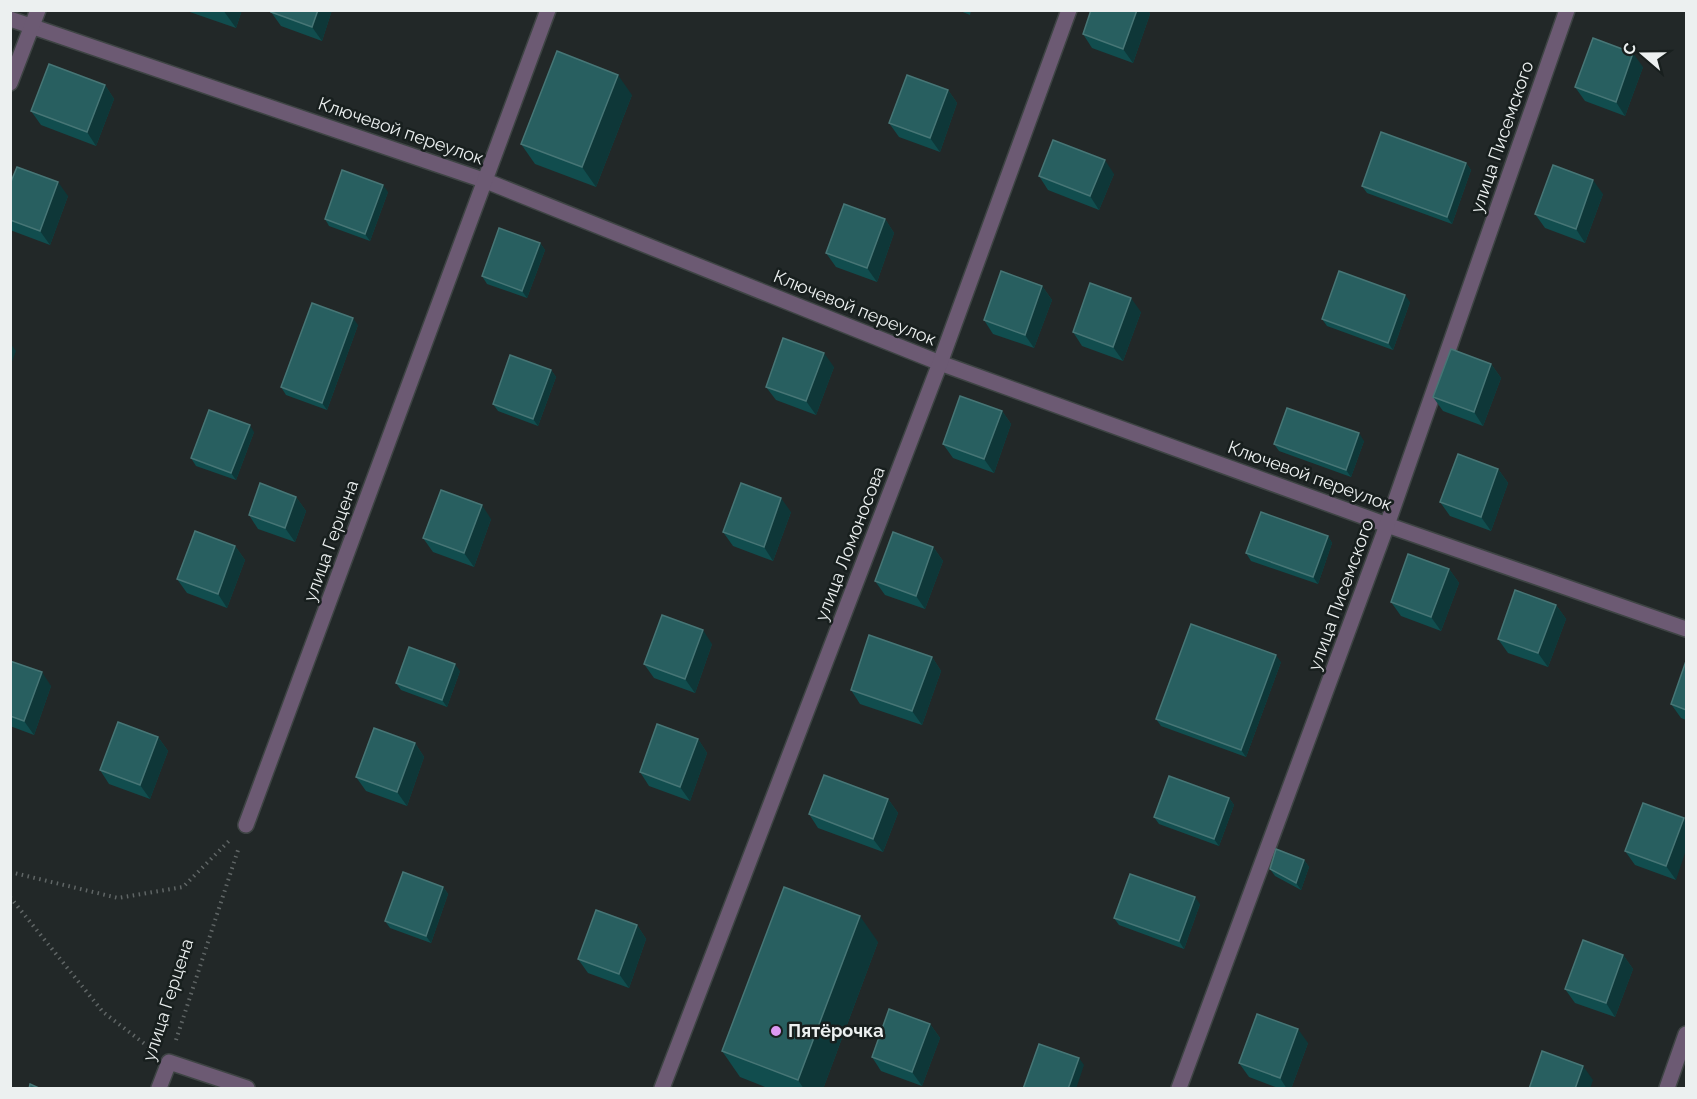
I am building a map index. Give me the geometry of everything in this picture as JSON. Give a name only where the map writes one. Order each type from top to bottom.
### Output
[{"type":"street","points":[[10,83],[38,10]]},
{"type":"street","name":"улица Герцена","points":[[246,825],[548,10]]},
{"type":"street","name":"улица Ломоносова","points":[[662,1089],[940,363],[1069,10]]},
{"type":"street","name":"улица Писемского","points":[[1179,1089],[1387,525],[1567,10]]},
{"type":"street","name":"Ключевой переулок","points":[[10,19],[486,181],[940,363],[1387,525],[1686,629]]},
{"type":"street","points":[[1667,1089],[1686,1034]]},
{"type":"street","points":[[169,1062],[248,1089]]},
{"type":"street","name":"улица Герцена","points":[[159,1089],[169,1062]]},
{"type":"path","points":[[10,872],[118,898],[183,887],[246,825]]},
{"type":"path","name":"улица Герцена","points":[[169,1062],[246,825]]},
{"type":"path","points":[[10,897],[103,1012],[169,1062]]},
{"type":"building","points":[[272,10],[318,10],[312,27],[271,12]]},
{"type":"building","points":[[1091,10],[1137,10],[1123,49],[1083,34]]},
{"type":"building","points":[[1593,38],[1633,53],[1616,102],[1575,87]]},
{"type":"building","points":[[557,51],[618,75],[582,167],[521,144]]},
{"type":"building","points":[[49,64],[105,85],[87,132],[31,111]]},
{"type":"building","points":[[907,75],[948,90],[930,138],[889,123]]},
{"type":"building","points":[[1381,132],[1466,163],[1447,217],[1362,186]]},
{"type":"building","points":[[1053,140],[1105,160],[1090,196],[1039,176]]},
{"type":"building","points":[[1553,165],[1593,180],[1576,229],[1535,214]]},
{"type":"building","points":[[17,167],[58,182],[40,231],[10,220],[10,184]]},
{"type":"building","points":[[342,170],[383,185],[365,234],[325,219]]},
{"type":"building","points":[[844,204],[885,219],[867,268],[826,253]]},
{"type":"building","points":[[499,228],[540,243],[522,291],[482,276]]},
{"type":"building","points":[[1001,271],[1042,286],[1025,335],[984,320]]},
{"type":"building","points":[[1339,271],[1405,295],[1388,343],[1322,319]]},
{"type":"building","points":[[1090,283],[1131,298],[1113,347],[1073,332]]},
{"type":"building","points":[[312,303],[353,318],[322,403],[281,387]]},
{"type":"building","points":[[783,338],[824,353],[806,401],[766,387]]},
{"type":"building","points":[[1451,349],[1491,364],[1474,412],[1433,397]]},
{"type":"building","points":[[510,355],[551,370],[533,419],[493,404]]},
{"type":"building","points":[[960,396],[1002,411],[984,459],[943,444]]},
{"type":"building","points":[[1287,408],[1359,433],[1346,470],[1274,444]]},
{"type":"building","points":[[209,410],[250,425],[231,473],[191,458]]},
{"type":"building","points":[[1458,454],[1498,469],[1481,517],[1440,502]]},
{"type":"building","points":[[260,483],[296,497],[285,528],[249,515]]},
{"type":"building","points":[[741,483],[781,498],[764,547],[723,532]]},
{"type":"building","points":[[441,490],[482,505],[464,553],[423,538]]},
{"type":"building","points":[[1261,512],[1328,536],[1313,577],[1246,553]]},
{"type":"building","points":[[195,531],[235,546],[218,594],[177,579]]},
{"type":"building","points":[[893,532],[933,547],[916,596],[875,581]]},
{"type":"building","points":[[1408,554],[1449,569],[1431,617],[1391,602]]},
{"type":"building","points":[[1515,590],[1556,605],[1538,653],[1498,639]]},
{"type":"building","points":[[662,615],[703,630],[685,679],[644,664]]},
{"type":"building","points":[[1191,624],[1276,655],[1241,750],[1156,719]]},
{"type":"building","points":[[869,635],[932,657],[912,711],[851,690]]},
{"type":"building","points":[[409,647],[455,664],[442,700],[396,683]]},
{"type":"building","points":[[10,661],[42,672],[24,721],[10,716]]},
{"type":"building","points":[[1686,661],[1686,710],[1671,704]]},
{"type":"building","points":[[118,722],[158,737],[140,785],[100,770]]},
{"type":"building","points":[[657,724],[698,739],[680,787],[640,772]]},
{"type":"building","points":[[374,728],[415,743],[397,792],[356,777]]},
{"type":"building","points":[[824,775],[888,799],[873,839],[809,814]]},
{"type":"building","points":[[1169,776],[1229,798],[1214,839],[1154,817]]},
{"type":"building","points":[[1643,803],[1684,818],[1666,866],[1625,851]]},
{"type":"building","points":[[1276,849],[1304,860],[1296,883],[1270,869]]},
{"type":"building","points":[[403,872],[443,887],[426,936],[385,921]]},
{"type":"building","points":[[1130,874],[1195,897],[1179,941],[1114,918]]},
{"type":"building","points":[[784,887],[860,916],[798,1080],[722,1051]]},
{"type":"building","points":[[596,910],[637,925],[619,974],[578,959]]},
{"type":"building","points":[[1583,940],[1623,955],[1606,1003],[1565,989]]},
{"type":"building","points":[[889,1009],[930,1024],[912,1072],[872,1057]]},
{"type":"building","points":[[1257,1014],[1298,1029],[1280,1078],[1239,1063]]},
{"type":"building","points":[[1039,1044],[1079,1058],[1068,1089],[1023,1089]]},
{"type":"building","points":[[1542,1051],[1583,1066],[1575,1089],[1529,1089]]},
{"type":"building","points":[[30,1084],[41,1089],[29,1089]]},
{"type":"place","name":"Пятёрочка","points":[[776,1031]]}]
